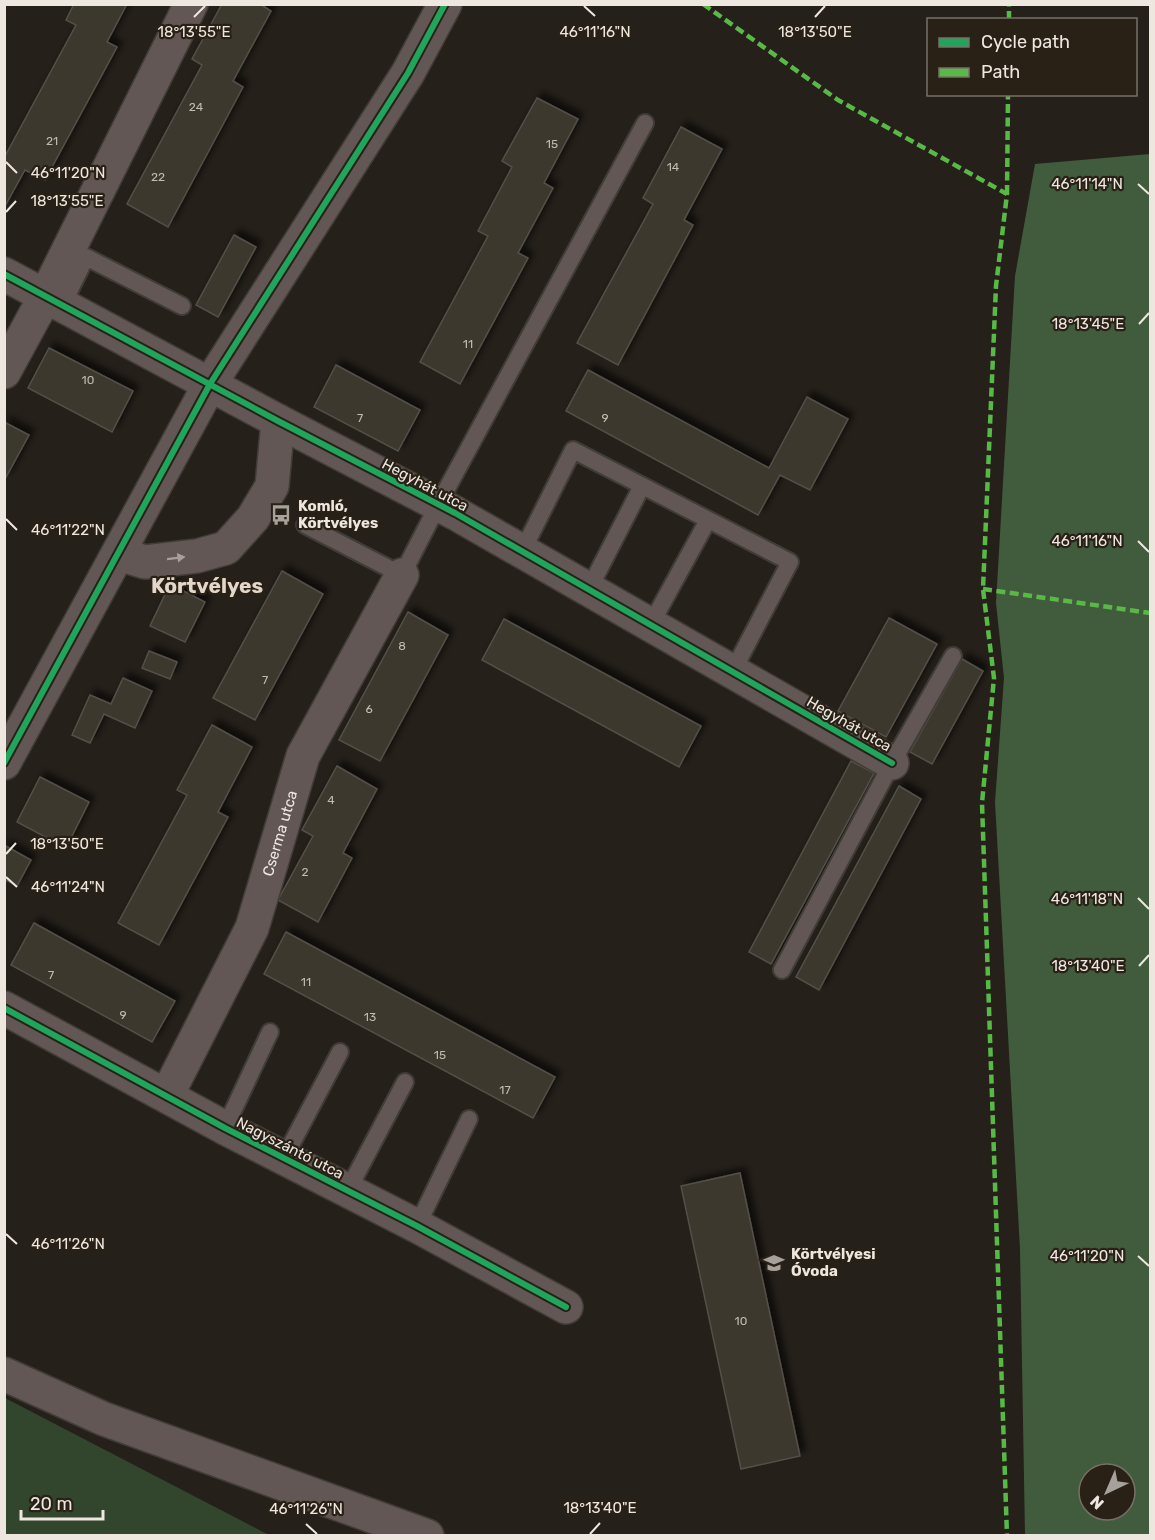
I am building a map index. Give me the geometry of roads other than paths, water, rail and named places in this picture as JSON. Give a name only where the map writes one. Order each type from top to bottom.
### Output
[{"type":"street","points":[[4,372],[55,300],[191,4]]},
{"type":"street","points":[[4,763],[210,384],[408,73],[445,4]]},
{"type":"street","name":"Hegyhát utca","points":[[4,274],[438,505],[733,670],[892,763]]},
{"type":"street","points":[[119,554],[145,562],[197,556],[226,548],[254,518],[272,486],[278,421]]},
{"type":"street","name":"Cserma utca","points":[[167,1095],[252,928],[303,756],[402,575]]},
{"type":"street","name":"Nagyszántó utca","points":[[4,1008],[225,1128],[417,1226],[566,1307]]},
{"type":"street","points":[[4,1374],[104,1419],[427,1536]]},
{"type":"lane","points":[[305,525],[402,575],[645,123]]},
{"type":"lane","points":[[55,300],[86,256],[182,306]]},
{"type":"lane","points":[[522,552],[573,450],[790,562],[733,670]]},
{"type":"lane","points":[[589,589],[642,486]]},
{"type":"lane","points":[[651,624],[708,520]]},
{"type":"lane","points":[[782,970],[892,763],[953,656]]},
{"type":"lane","points":[[225,1128],[270,1032]]},
{"type":"lane","points":[[284,1158],[340,1052]]},
{"type":"lane","points":[[348,1190],[405,1082]]},
{"type":"lane","points":[[417,1226],[469,1119]]},
{"type":"place","name":"Komló, Körtvélyes","points":[[281,515]]},
{"type":"place","name":"Körtvélyesi Óvoda","points":[[774,1263]]},
{"type":"district","name":"Körtvélyes","points":[[207,586]]}]
